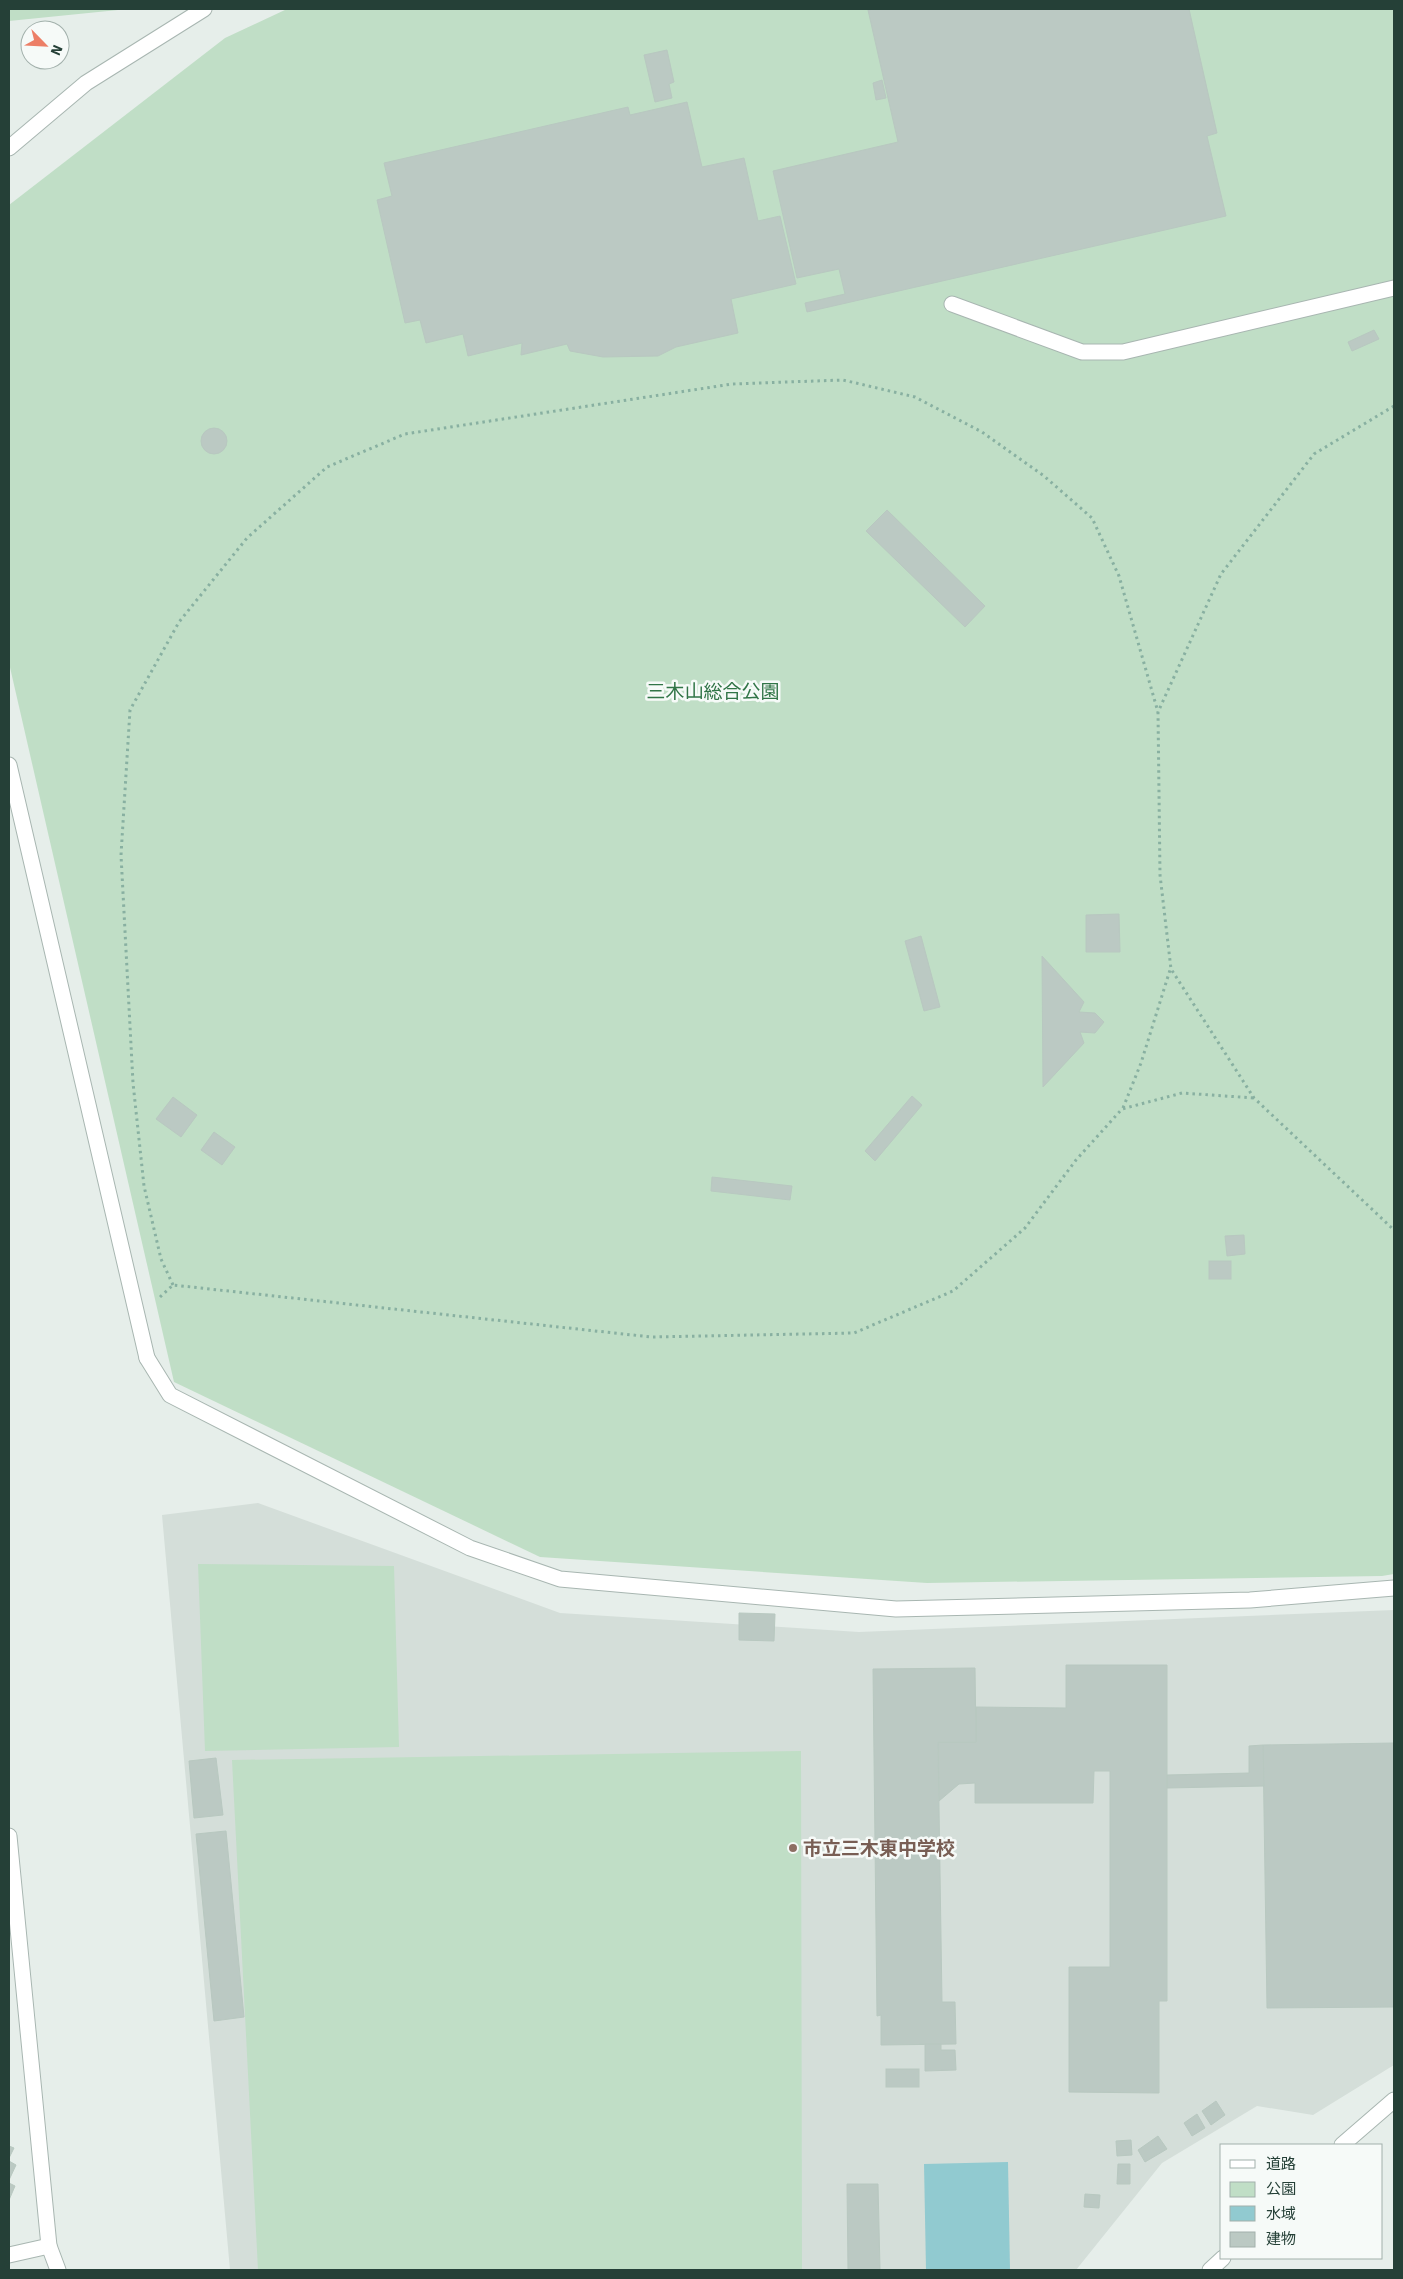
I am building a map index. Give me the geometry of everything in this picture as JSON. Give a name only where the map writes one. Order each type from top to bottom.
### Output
[{"type":"street","points":[[9,148],[86,83],[204,9]]},
{"type":"street","points":[[952,304],[1082,352],[1123,352],[1394,288]]},
{"type":"street","points":[[9,765],[147,1358],[170,1395],[470,1548],[560,1578],[896,1609],[1250,1600],[1394,1588]]},
{"type":"street","points":[[9,1836],[49,2246],[58,2270]]},
{"type":"street","points":[[1343,2144],[1394,2100]]},
{"type":"street","points":[[9,2255],[49,2246]]},
{"type":"street","points":[[1210,2270],[1222,2259]]},
{"type":"path","points":[[137,1318],[173,1285],[651,1336],[854,1333],[953,1290],[1025,1228],[1076,1160],[1122,1109],[1141,1063],[1171,969],[1160,875],[1158,712],[1119,576],[1092,518],[1044,476],[982,432],[915,397],[843,380],[732,384],[405,434],[327,467],[247,538],[222,568],[179,622],[130,710],[121,855],[133,1083],[144,1186],[161,1259],[173,1285]]},
{"type":"path","points":[[1158,712],[1226,566],[1314,454],[1394,406]]},
{"type":"path","points":[[1171,969],[1254,1098],[1394,1230]]},
{"type":"path","points":[[1122,1109],[1182,1093],[1254,1098]]},
{"type":"shaded area","name":"市立三木東中学校","points":[[258,1503],[560,1613],[859,1632],[1394,1610],[1394,2065],[1313,2115],[1257,2106],[1162,2163],[1076,2270],[230,2270],[162,1515]]},
{"type":"green space","points":[[9,9],[128,9],[9,21]]},
{"type":"green space","name":"三木山総合公園","points":[[287,9],[1394,9],[1394,1574],[1382,1576],[927,1583],[540,1557],[174,1382],[9,663],[9,205],[225,38]]},
{"type":"green space","points":[[198,1564],[394,1566],[399,1747],[205,1751]]},
{"type":"green space","points":[[801,1751],[802,2270],[258,2270],[232,1760]]},
{"type":"water","points":[[1008,2162],[1010,2270],[926,2270],[924,2164]]},
{"type":"building","points":[[1189,9],[1217,133],[1207,136],[1226,216],[807,312],[805,303],[845,294],[839,269],[797,278],[773,171],[898,142],[868,10]]},
{"type":"building","points":[[667,50],[674,82],[669,84],[672,98],[655,102],[644,55]]},
{"type":"building","points":[[882,80],[886,98],[876,100],[873,83]]},
{"type":"building","points":[[687,102],[702,167],[744,158],[758,221],[780,216],[796,284],[731,299],[738,333],[676,347],[658,356],[603,357],[570,351],[567,344],[521,355],[522,343],[468,356],[463,334],[426,343],[420,320],[405,323],[377,200],[392,196],[384,163],[628,107],[630,115]]},
{"type":"building","points":[[1374,330],[1379,339],[1352,351],[1348,342]]},
{"type":"building","points":[[214,428],[224,431],[227,441],[224,451],[214,454],[204,451],[201,441],[204,431]]},
{"type":"building","points":[[887,510],[985,606],[965,627],[866,531]]},
{"type":"building","points":[[1119,914],[1120,952],[1086,952],[1086,915]]},
{"type":"building","points":[[921,936],[940,1007],[924,1011],[905,941]]},
{"type":"building","points":[[1042,956],[1084,1002],[1079,1012],[1095,1013],[1104,1022],[1095,1033],[1080,1032],[1084,1043],[1043,1087]]},
{"type":"building","points":[[912,1096],[922,1105],[875,1161],[865,1151]]},
{"type":"building","points":[[173,1097],[197,1115],[181,1137],[156,1119]]},
{"type":"building","points":[[214,1132],[235,1147],[222,1165],[201,1150]]},
{"type":"building","points":[[712,1177],[792,1186],[790,1200],[711,1191]]},
{"type":"building","points":[[1244,1235],[1245,1254],[1227,1256],[1225,1236]]},
{"type":"building","points":[[1209,1261],[1231,1261],[1231,1279],[1209,1279]]},
{"type":"building","points":[[739,1613],[775,1614],[774,1641],[739,1640]]},
{"type":"building","points":[[1066,1665],[1167,1665],[1167,2001],[1159,2001],[1159,2093],[1069,2092],[1069,1967],[1110,1967],[1110,1771],[1094,1771],[1093,1803],[975,1803],[975,1783],[959,1784],[939,1801],[938,1742],[976,1742],[976,1707],[1066,1708]]},
{"type":"building","points":[[975,1668],[976,1742],[938,1742],[942,2002],[955,2002],[956,2044],[881,2045],[881,2015],[877,2016],[873,1669]]},
{"type":"building","points":[[1394,1743],[1394,2007],[1267,2008],[1263,1745]]},
{"type":"building","points":[[1263,1745],[1264,1786],[1167,1788],[1167,1775],[1249,1773],[1249,1746]]},
{"type":"building","points":[[216,1758],[223,1815],[194,1818],[189,1761]]},
{"type":"building","points":[[226,1831],[244,2017],[214,2021],[196,1834]]},
{"type":"building","points":[[925,2044],[941,2044],[941,2050],[955,2050],[956,2070],[925,2071]]},
{"type":"building","points":[[886,2069],[919,2069],[919,2087],[886,2087]]},
{"type":"building","points":[[1216,2101],[1225,2115],[1211,2125],[1202,2111]]},
{"type":"building","points":[[1197,2114],[1205,2128],[1192,2136],[1184,2123]]},
{"type":"building","points":[[1158,2136],[1167,2149],[1145,2162],[1138,2150]]},
{"type":"building","points":[[1131,2140],[1132,2155],[1117,2156],[1116,2141]]},
{"type":"building","points":[[9,2146],[14,2148],[9,2158]]},
{"type":"building","points":[[9,2161],[16,2165],[9,2180]]},
{"type":"building","points":[[1118,2164],[1130,2164],[1130,2184],[1117,2184]]},
{"type":"building","points":[[9,2183],[15,2186],[9,2200]]},
{"type":"building","points":[[847,2184],[878,2184],[880,2270],[848,2270]]},
{"type":"building","points":[[1085,2194],[1100,2195],[1099,2208],[1084,2207]]},
{"type":"place","name":"市立三木東中学校","points":[[793,1848]]}]
